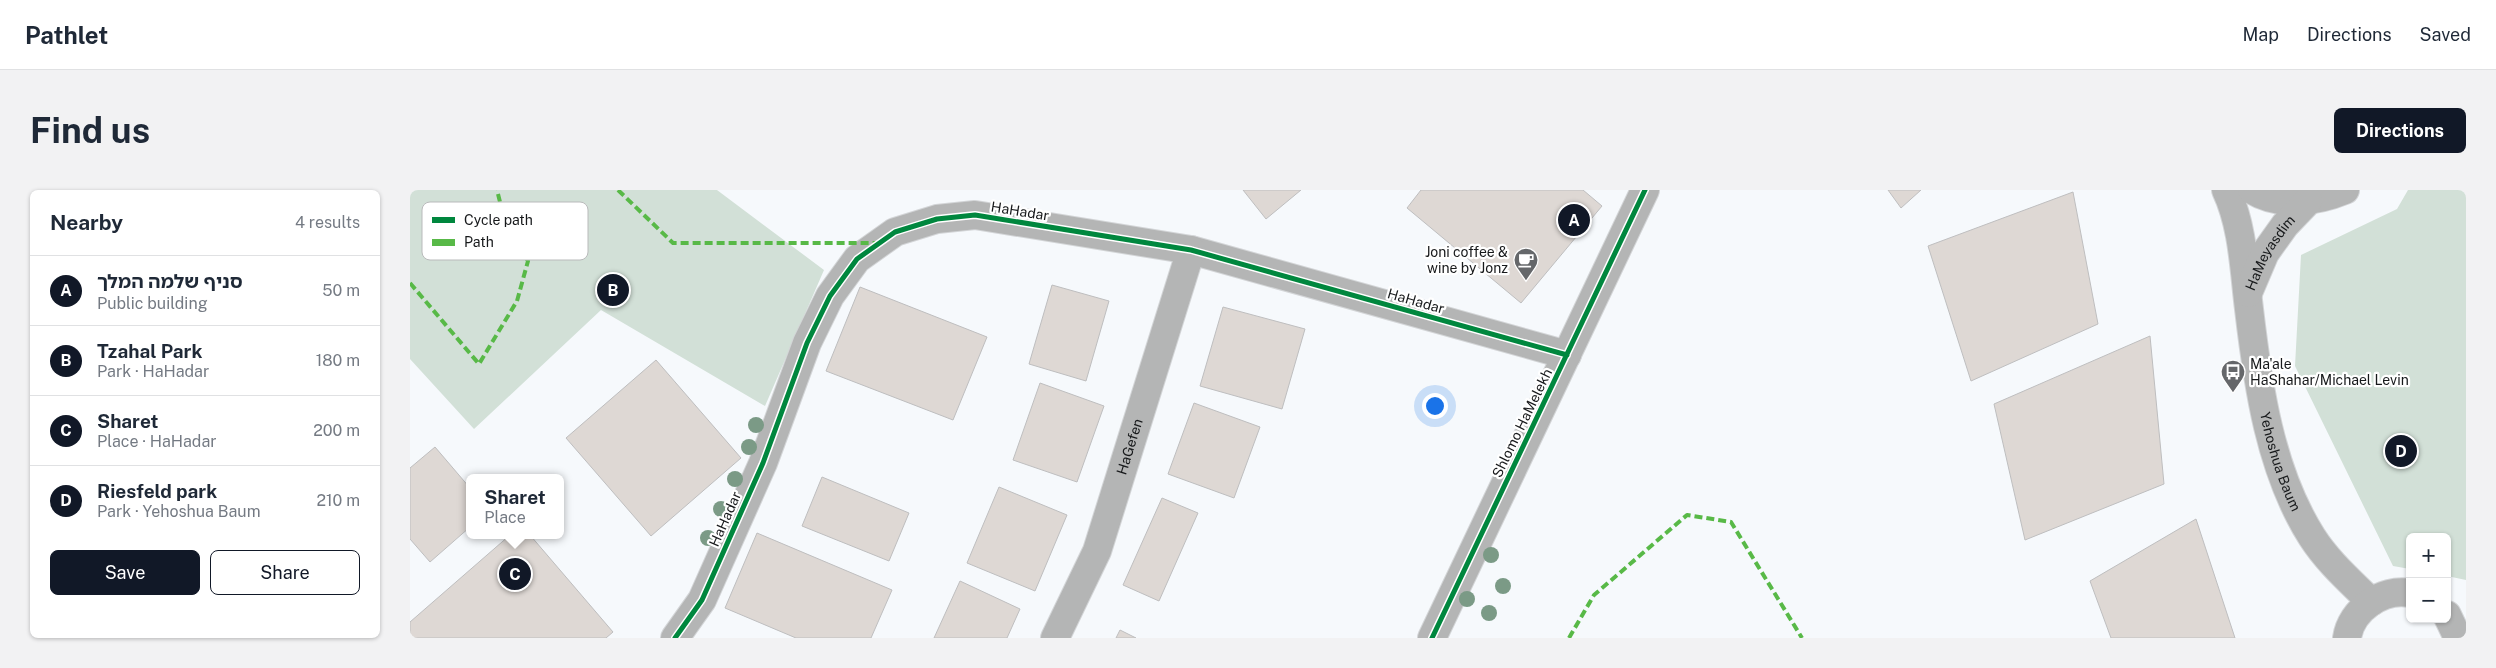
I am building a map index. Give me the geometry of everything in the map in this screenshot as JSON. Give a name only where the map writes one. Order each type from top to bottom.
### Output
[{"type":"street","name":"Shlomo HaMelekh","points":[[1432,638],[1645,190]]},
{"type":"street","name":"HaMeyasdim","points":[[2226,190],[2239,228],[2247,295]]},
{"type":"street","points":[[2252,190],[2282,200],[2308,201],[2329,197],[2345,190]]},
{"type":"street","name":"HaMeyasdim","points":[[2247,295],[2265,253],[2285,225],[2308,201]]},
{"type":"street","name":"HaHadar","points":[[675,638],[705,591],[763,463],[807,343],[830,296],[857,259],[895,232],[937,219],[975,214],[1191,250],[1568,355]]},
{"type":"street","name":"HaGefen","points":[[1055,638],[1097,551],[1191,250]]},
{"type":"street","name":"Yehoshua Baum","points":[[2247,295],[2256,366],[2274,448],[2287,492],[2313,537],[2336,569],[2371,602]]},
{"type":"street","points":[[2346,638],[2356,615],[2371,602],[2387,594],[2406,593]]},
{"type":"street","points":[[2451,623],[2458,638]]},
{"type":"shaded area","points":[[410,190],[717,190],[824,270],[765,406],[601,310],[474,429],[410,359]]},
{"type":"shaded area","points":[[2408,190],[2466,190],[2466,580],[2451,577],[2451,533],[2406,533],[2406,568],[2393,566],[2295,366],[2301,255],[2397,209]]},
{"type":"building","points":[[1243,190],[1301,190],[1266,219]]},
{"type":"building","points":[[1421,190],[1583,190],[1602,206],[1521,303],[1407,208]]},
{"type":"building","points":[[1888,190],[1921,190],[1901,208]]},
{"type":"building","points":[[2073,192],[2098,324],[1971,381],[1928,246]]},
{"type":"building","points":[[1052,285],[1109,301],[1086,381],[1029,364]]},
{"type":"building","points":[[860,287],[987,337],[953,420],[826,371]]},
{"type":"building","points":[[1223,307],[1305,329],[1282,409],[1200,386]]},
{"type":"building","points":[[2150,336],[2164,484],[2025,540],[1994,404]]},
{"type":"building","points":[[656,360],[741,458],[651,536],[566,438]]},
{"type":"building","points":[[1040,383],[1104,406],[1077,482],[1013,460]]},
{"type":"building","points":[[1194,403],[1260,427],[1234,498],[1168,474]]},
{"type":"building","points":[[435,447],[466,483],[466,530],[430,562],[410,539],[410,468]]},
{"type":"building","points":[[822,477],[909,513],[889,561],[802,526]]},
{"type":"building","points":[[999,487],[1067,515],[1035,591],[967,563]]},
{"type":"building","points":[[1162,498],[1198,513],[1159,601],[1123,585]]},
{"type":"building","points":[[2196,519],[2235,638],[2111,638],[2090,581]]},
{"type":"building","points":[[757,533],[892,590],[871,638],[796,638],[725,608]]},
{"type":"building","points":[[505,539],[533,539],[613,632],[606,638],[410,638],[410,622]]},
{"type":"building","points":[[960,581],[1020,609],[1007,638],[934,638]]},
{"type":"building","points":[[1120,630],[1136,638],[1116,638]]},
{"type":"marked path","points":[[497,190],[500,202]]},
{"type":"marked path","points":[[618,190],[673,243],[877,243]]},
{"type":"marked path","points":[[410,283],[479,364],[517,301],[527,260]]},
{"type":"marked path","points":[[1569,638],[1594,595],[1687,515],[1731,522],[1802,638]]},
{"type":"cycle path","points":[[1432,638],[1645,190]]},
{"type":"cycle path","points":[[675,638],[702,600],[763,463],[807,343],[830,296],[857,259],[895,232],[937,219],[975,215],[1191,250],[1567,355]]},
{"type":"place","name":"סניף שלמה המלך","points":[[1574,220]]},
{"type":"place","name":"Joni coffee & wine by Jonz","points":[[1526,281]]},
{"type":"place","name":"Tzahal Park","points":[[613,290]]},
{"type":"place","name":"Ma'ale HaShahar/Michael Levin","points":[[2233,393]]},
{"type":"place","name":"Riesfeld park","points":[[2401,451]]},
{"type":"place","name":"Sharet","points":[[515,574]]}]
